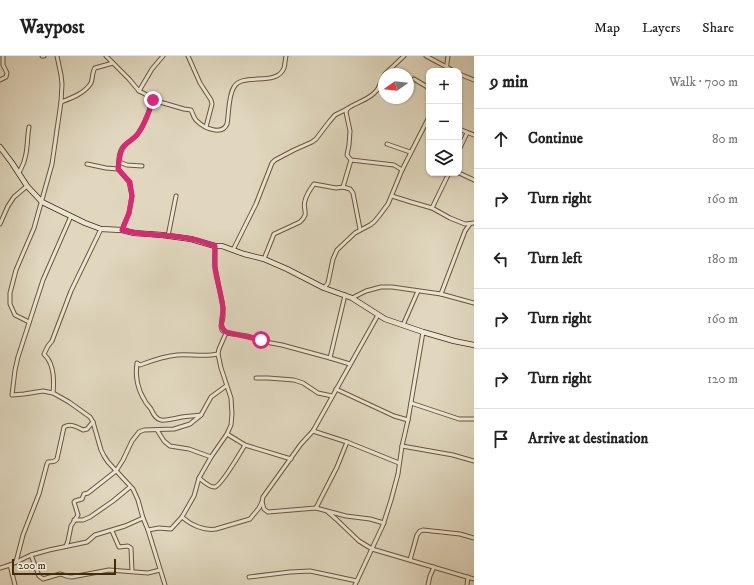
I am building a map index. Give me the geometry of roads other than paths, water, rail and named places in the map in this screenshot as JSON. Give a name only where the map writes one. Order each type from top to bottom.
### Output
[{"type":"street","points":[[0,80],[6,77],[7,73],[3,65],[3,56]]},
{"type":"street","points":[[29,322],[15,315],[10,304],[10,294],[16,270],[34,228],[52,164],[61,102],[62,84],[57,56]]},
{"type":"street","points":[[106,56],[129,78],[138,91],[153,100],[191,110],[196,120],[206,127],[218,130],[226,128],[231,93],[234,86],[242,81],[278,76],[284,69],[286,56]]},
{"type":"street","points":[[138,91],[152,69],[163,56]]},
{"type":"street","points":[[188,56],[200,83],[211,100],[211,108],[206,127]]},
{"type":"street","points":[[392,68],[404,56]]},
{"type":"street","points":[[426,56],[444,68]]},
{"type":"street","points":[[446,68],[448,56]]},
{"type":"street","points":[[61,102],[79,94],[88,86],[92,81],[93,70],[95,68],[113,63]]},
{"type":"street","points":[[462,75],[474,80]]},
{"type":"street","points":[[414,79],[426,86]]},
{"type":"street","points":[[234,250],[256,204],[272,163],[294,150],[312,142],[335,115],[368,98],[378,88]]},
{"type":"street","points":[[118,169],[120,154],[124,146],[138,135],[147,119],[153,100]]},
{"type":"street","points":[[347,109],[346,112],[350,131],[347,155],[351,160],[394,165],[402,170]]},
{"type":"street","points":[[324,288],[328,283],[333,259],[337,250],[360,229],[370,225],[388,204],[410,152],[426,123]]},
{"type":"street","points":[[19,173],[25,160],[29,127]]},
{"type":"street","points":[[462,130],[474,135]]},
{"type":"street","points":[[462,144],[467,133]]},
{"type":"street","points":[[387,144],[410,152]]},
{"type":"street","points":[[0,147],[27,186],[42,202],[85,223],[101,229],[122,230],[134,234],[191,239],[215,246],[222,246],[264,259],[324,288],[352,298],[385,318],[423,332],[474,345]]},
{"type":"street","points":[[343,187],[351,160]]},
{"type":"street","points":[[119,162],[127,165],[142,166]]},
{"type":"street","points":[[87,164],[118,169],[130,182],[132,196],[129,213],[122,230]]},
{"type":"street","points":[[462,174],[474,180]]},
{"type":"street","points":[[432,208],[448,176]]},
{"type":"street","points":[[264,259],[274,234],[300,222],[303,219],[306,214],[304,206],[305,201],[314,184],[350,189],[353,193],[360,229]]},
{"type":"street","points":[[0,224],[14,197],[27,186]]},
{"type":"street","points":[[168,236],[176,196]]},
{"type":"street","points":[[392,196],[432,208],[465,224],[474,223]]},
{"type":"street","points":[[71,216],[43,280],[29,322],[18,357],[12,395],[39,391],[53,393],[69,402],[90,418],[93,422],[104,456],[133,489],[138,500],[165,585]]},
{"type":"street","points":[[441,294],[464,231],[470,224]]},
{"type":"street","points":[[53,393],[52,371],[49,360],[44,354],[52,341],[71,291],[101,229]]},
{"type":"street","points":[[215,246],[215,267],[223,306],[222,330],[350,364]]},
{"type":"street","points":[[352,298],[366,291],[381,287],[392,287],[441,294],[474,303]]},
{"type":"street","points":[[403,325],[418,291]]},
{"type":"street","points":[[330,358],[345,295]]},
{"type":"street","points":[[182,517],[188,523],[212,530],[250,519],[259,508],[263,497],[272,484],[301,444],[313,432],[378,315]]},
{"type":"street","points":[[148,530],[159,528],[171,529],[182,517],[194,496],[199,478],[227,434],[231,425],[231,398],[226,386],[218,354],[226,332]]},
{"type":"street","points":[[355,585],[384,523],[398,474],[423,332]]},
{"type":"street","points":[[201,416],[161,420],[153,414],[144,400],[137,383],[137,363],[140,365],[172,355],[183,354],[208,356],[218,354]]},
{"type":"street","points":[[256,378],[294,380],[303,383],[318,393],[332,396]]},
{"type":"street","points":[[66,546],[71,526],[78,515],[74,503],[75,501],[82,499],[84,494],[88,493],[116,471],[124,460],[132,441],[139,432],[144,430],[174,430],[190,424],[201,416],[211,397],[226,386]]},
{"type":"street","points":[[336,389],[394,416],[408,420]]},
{"type":"street","points":[[411,403],[459,419],[474,419]]},
{"type":"street","points":[[16,562],[23,535],[39,494],[47,464],[48,462],[53,462],[57,459],[64,427],[68,424],[85,430],[93,422]]},
{"type":"street","points":[[157,430],[164,441],[170,446],[189,449],[211,457]]},
{"type":"street","points":[[313,432],[347,442],[399,463]]},
{"type":"street","points":[[227,434],[245,445],[291,459]]},
{"type":"street","points":[[316,508],[332,478],[347,442]]},
{"type":"street","points":[[199,478],[213,487],[217,487],[224,479],[245,445]]},
{"type":"street","points":[[402,446],[474,461]]},
{"type":"street","points":[[74,520],[83,520],[90,517],[113,502],[130,487]]},
{"type":"street","points":[[262,502],[264,509],[268,512],[316,508],[384,523]]},
{"type":"street","points":[[326,511],[359,541],[372,549],[474,579]]},
{"type":"street","points":[[0,568],[32,555],[87,542],[95,535],[112,531],[143,518]]},
{"type":"street","points":[[410,560],[420,531],[423,530],[460,534],[474,538]]},
{"type":"street","points":[[112,531],[120,547],[128,546],[131,548],[132,571]]},
{"type":"street","points":[[32,555],[41,578],[60,574],[66,577],[72,577],[109,570],[148,573],[160,570]]},
{"type":"street","points":[[10,565],[15,585]]},
{"type":"street","points":[[428,585],[434,567]]},
{"type":"street","points":[[249,577],[310,571],[356,581]]},
{"type":"street","points":[[467,585],[468,577]]}]
